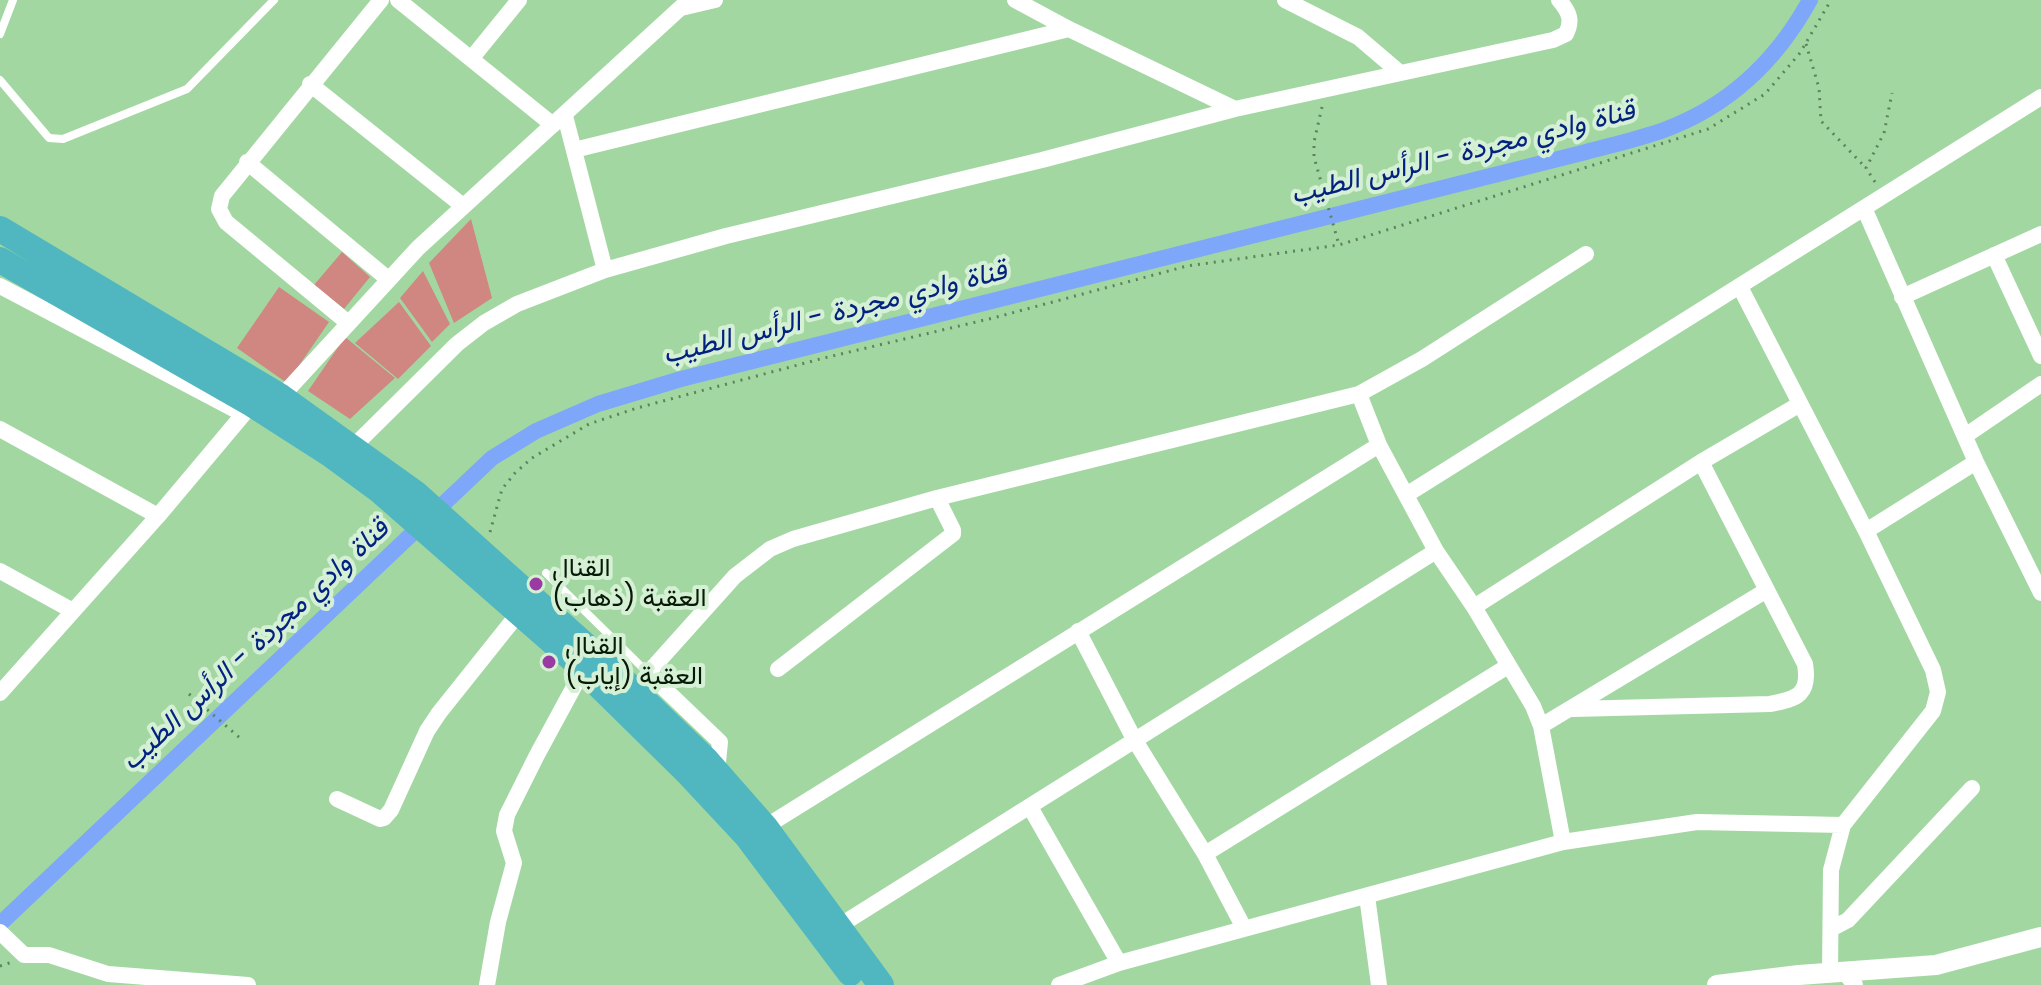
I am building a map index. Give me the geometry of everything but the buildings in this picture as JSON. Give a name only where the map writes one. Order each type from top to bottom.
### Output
[{"type":"highway","points":[[0,229],[281,397],[353,447],[408,501],[606,664],[717,772],[765,827],[881,985]]},
{"type":"highway","points":[[0,260],[408,501]]},
{"type":"highway","points":[[471,552],[518,614],[583,670],[746,835],[859,985]]},
{"type":"street","points":[[347,322],[220,215],[219,204],[247,162],[381,0]]},
{"type":"street","points":[[398,0],[471,59],[559,120],[574,150],[605,270]]},
{"type":"street","points":[[471,59],[519,0]]},
{"type":"street","points":[[281,397],[347,322],[463,206],[684,4],[715,0]]},
{"type":"street","points":[[1015,0],[1235,109]]},
{"type":"street","points":[[1285,0],[1358,37],[1399,72]]},
{"type":"street","points":[[353,447],[457,344],[484,323],[517,304],[605,270],[726,236],[1055,157],[1235,109],[1553,40],[1566,34],[1571,24],[1568,11],[1559,0]]},
{"type":"street","points":[[574,150],[1069,29]]},
{"type":"street","points":[[310,84],[463,206]]},
{"type":"street","points":[[1406,495],[2041,97]]},
{"type":"street","points":[[247,162],[388,279]]},
{"type":"street","points":[[1864,208],[1976,462],[2041,593]]},
{"type":"street","points":[[1902,297],[2041,234]]},
{"type":"street","points":[[717,772],[720,742],[648,673],[735,576],[770,549],[833,526],[937,498],[1359,394],[1422,359],[1586,254]]},
{"type":"street","points":[[1994,255],[2041,356]]},
{"type":"street","points":[[0,286],[248,409],[158,516],[0,693]]},
{"type":"street","points":[[1740,287],[1866,531],[1933,670],[1938,692],[1933,711],[1843,825],[1831,870],[1831,929],[1843,977]]},
{"type":"street","points":[[1965,436],[2041,384]]},
{"type":"street","points":[[1359,394],[1379,445],[1436,551],[1474,607],[1533,706],[1541,726],[1563,842]]},
{"type":"street","points":[[1474,607],[1701,462],[1800,404]]},
{"type":"street","points":[[0,429],[158,516]]},
{"type":"street","points":[[765,827],[1379,445]]},
{"type":"street","points":[[1573,709],[1770,704],[1789,701],[1802,693],[1808,681],[1805,664],[1701,462]]},
{"type":"street","points":[[1866,531],[1976,462]]},
{"type":"street","points":[[778,669],[953,534],[937,498]]},
{"type":"street","points":[[839,926],[1436,551]]},
{"type":"street","points":[[0,571],[73,611]]},
{"type":"street","points":[[1541,726],[1767,590]]},
{"type":"street","points":[[337,799],[380,819],[384,818],[391,810],[427,731],[518,614]]},
{"type":"street","points":[[1078,631],[1134,739],[1205,854],[1244,928]]},
{"type":"street","points":[[1205,854],[1508,666]]},
{"type":"street","points":[[487,985],[498,922],[514,863],[504,831],[507,815],[583,670]]},
{"type":"street","points":[[1831,929],[1848,920],[1972,788]]},
{"type":"street","points":[[1030,807],[1119,963]]},
{"type":"street","points":[[1059,985],[1119,963],[1563,842],[1697,822],[1843,825]]},
{"type":"street","points":[[1367,896],[1379,985]]},
{"type":"street","points":[[0,932],[24,955],[49,955],[108,974],[248,985]]},
{"type":"street","points":[[1717,985],[1843,977],[1936,965],[2041,937]]},
{"type":"street","points":[[144,985],[160,977]]},
{"type":"lane","points":[[0,34],[13,0]]},
{"type":"lane","points":[[0,80],[49,138],[63,139],[187,89],[274,0]]},
{"type":"lane","points":[[546,573],[648,673]]},
{"type":"path","points":[[471,552],[502,489],[532,458],[589,424],[637,408],[824,358],[993,318],[1187,266],[1339,245],[1708,129],[1765,94],[1806,43],[1831,0]]},
{"type":"path","points":[[1806,43],[1819,88],[1821,121],[1866,168],[1885,196]]},
{"type":"path","points":[[1328,88],[1314,142],[1314,157],[1339,245]]},
{"type":"path","points":[[1866,168],[1884,133],[1892,93]]},
{"type":"path","points":[[189,694],[240,738]]},
{"type":"waterway","name":"قناة وادي مجردة - الرأس الطيب","points":[[0,924],[492,458],[536,431],[598,404],[681,379],[1655,133],[1710,108],[1749,78],[1782,42],[1810,0]]},
{"type":"place","name":"القنال العقبة (ذهاب)","points":[[536,584]]},
{"type":"place","name":"القنال العقبة (إياب)","points":[[549,662]]}]
